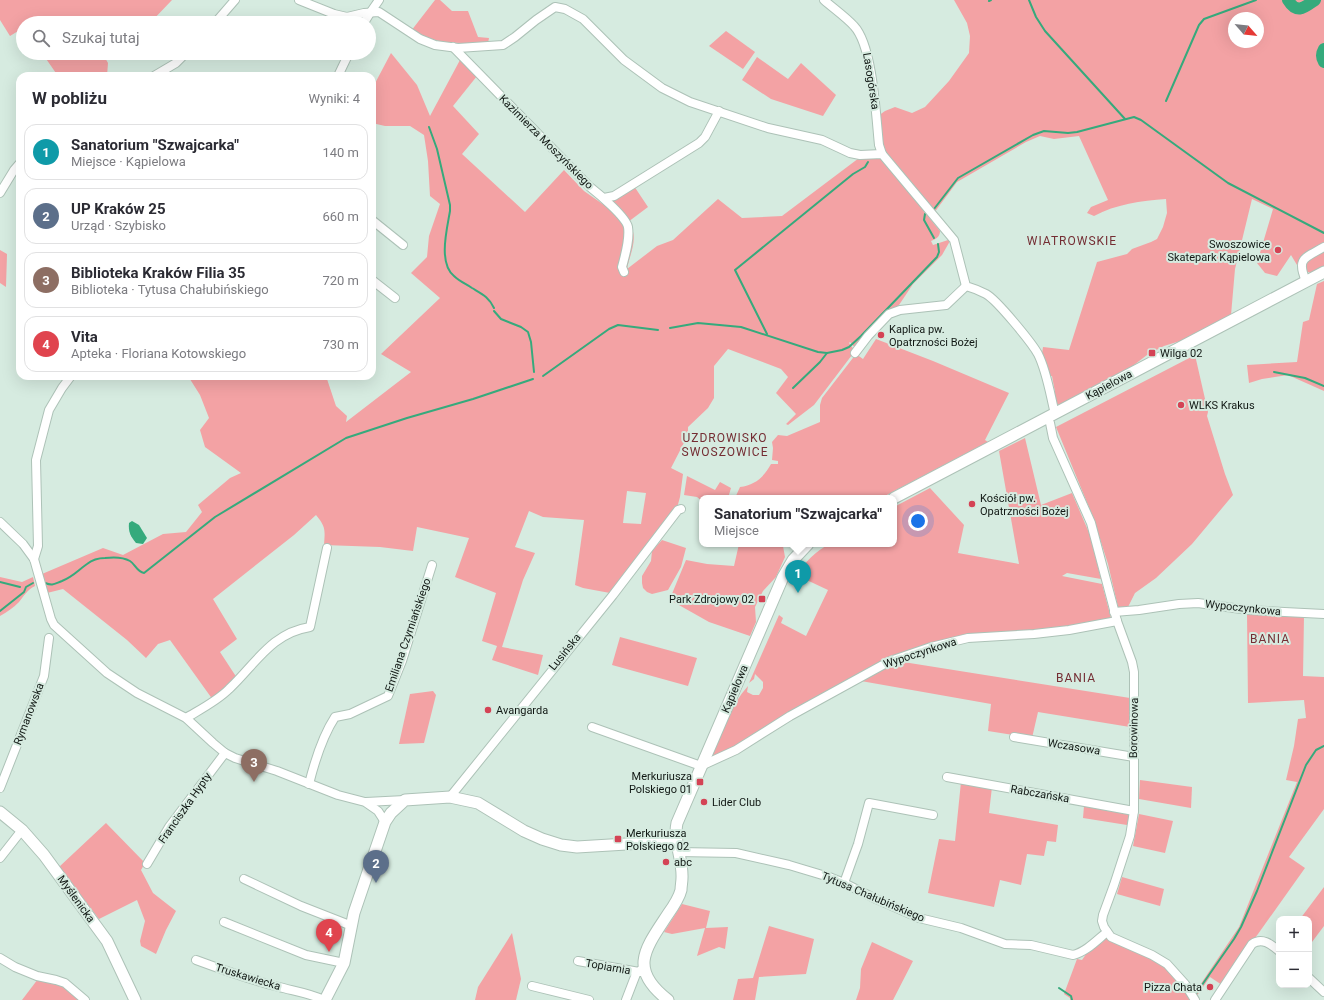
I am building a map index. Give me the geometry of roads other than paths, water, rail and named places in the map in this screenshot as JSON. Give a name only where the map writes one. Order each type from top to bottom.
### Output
[{"type":"street","points":[[221,16],[235,0]]},
{"type":"street","points":[[299,0],[343,16]]},
{"type":"street","points":[[368,16],[379,0]]},
{"type":"street","name":"Lasogórska","points":[[824,0],[855,26],[865,47],[872,79],[882,154]]},
{"type":"street","points":[[353,16],[379,12],[420,39],[436,45],[453,47],[480,47],[503,45],[555,7],[565,9],[583,19],[624,60],[633,65],[662,88],[690,102],[768,128],[822,140],[860,156],[882,154],[954,240],[966,286]]},
{"type":"street","name":"Kazimierza Moszyńskiego","points":[[453,47],[590,187],[604,198],[628,224],[628,235],[622,267],[624,272]]},
{"type":"street","points":[[161,72],[179,60]]},
{"type":"street","points":[[340,72],[346,60]]},
{"type":"street","points":[[604,198],[614,196],[699,143],[714,123],[719,111]]},
{"type":"street","points":[[0,194],[16,168]]},
{"type":"street","points":[[376,223],[403,245]]},
{"type":"street","points":[[1306,281],[1301,270],[1302,262],[1305,258],[1324,247]]},
{"type":"street","name":"Kąpielowa","points":[[897,496],[1324,272]]},
{"type":"street","points":[[376,283],[395,298]]},
{"type":"street","points":[[855,353],[868,336],[889,314],[900,310],[946,305],[966,286]]},
{"type":"street","points":[[966,286],[987,294],[1006,312],[1033,347],[1038,355],[1045,374],[1051,416]]},
{"type":"street","points":[[34,559],[38,546],[36,460],[49,410],[68,380]]},
{"type":"street","name":"Borowinowa","points":[[1051,416],[1050,423],[1053,438],[1091,523],[1114,612],[1132,662],[1134,672],[1134,811],[1130,836],[1103,915],[1104,927],[1107,932]]},
{"type":"street","name":"Lusińska","points":[[450,797],[678,510],[681,509]]},
{"type":"street","name":"Tytusa Chałubińskiego","points":[[0,522],[23,544],[34,559],[54,625],[107,673],[137,693],[186,718],[225,753],[235,758],[277,771],[338,795],[364,802],[378,811],[385,822]]},
{"type":"street","name":"Kąpielowa","points":[[641,969],[650,941],[671,910],[680,893],[682,878],[677,846],[677,823],[783,576],[793,560],[805,547]]},
{"type":"street","points":[[186,718],[216,701],[230,689],[268,647],[296,630],[310,627],[327,548]]},
{"type":"street","name":"Emiliana Czyrniańskiego","points":[[309,784],[315,761],[327,730],[335,717],[350,714],[388,696],[402,661],[432,565]]},
{"type":"street","name":"Wypoczynkowa","points":[[1114,612],[1198,603],[1248,610],[1324,614]]},
{"type":"street","name":"Wypoczynkowa","points":[[701,766],[736,750],[790,716],[890,661],[930,647],[968,638],[1055,631],[1117,621]]},
{"type":"street","name":"Rymanowska","points":[[0,788],[44,676],[49,638]]},
{"type":"street","points":[[592,727],[701,766]]},
{"type":"street","name":"Wczasowa","points":[[1014,737],[1134,757]]},
{"type":"street","name":"Franciszka Hypty","points":[[148,864],[169,827],[225,753]]},
{"type":"street","name":"Rabczańska","points":[[946,777],[1134,811]]},
{"type":"street","name":"Tytusa Chałubińskiego","points":[[364,802],[450,797],[478,803],[524,831],[561,845],[576,847],[677,846],[736,853],[794,866],[844,883],[876,900],[919,918],[961,928],[1006,944],[1031,945],[1073,955],[1079,954],[1107,932]]},
{"type":"street","points":[[324,1000],[344,963],[356,905],[385,822],[391,813],[405,800]]},
{"type":"street","points":[[844,883],[858,844],[869,803],[933,815]]},
{"type":"street","name":"Myślenicka","points":[[0,812],[22,830],[59,875],[107,941],[133,1000]]},
{"type":"street","points":[[0,858],[22,830]]},
{"type":"street","points":[[244,879],[301,906],[352,926]]},
{"type":"street","points":[[224,922],[306,955],[344,963]]},
{"type":"street","points":[[1107,932],[1117,941],[1152,955],[1167,964],[1185,984],[1195,1000]]},
{"type":"street","points":[[1215,1000],[1252,944],[1261,940],[1276,949]]},
{"type":"street","points":[[0,958],[14,967],[37,976],[56,980],[64,984],[85,1000]]},
{"type":"street","name":"Truskawiecka","points":[[196,960],[324,1000]]},
{"type":"street","name":"Topiarnia","points":[[578,961],[641,969]]},
{"type":"street","points":[[641,969],[650,982],[668,1000]]},
{"type":"street","name":"Topiarnia","points":[[626,1000],[636,974],[641,969]]},
{"type":"street","points":[[1312,981],[1324,992]]},
{"type":"street","points":[[532,986],[588,1000]]},
{"type":"waterway","points":[[1029,0],[1036,17],[1045,31],[1125,119]]},
{"type":"waterway","points":[[1166,101],[1199,25],[1204,19],[1256,0]]},
{"type":"waterway","points":[[1288,0],[1291,5],[1298,8],[1304,7],[1315,0]]},
{"type":"waterway","points":[[1324,49],[1322,52],[1322,59],[1324,62]]},
{"type":"waterway","points":[[934,209],[958,178],[1033,135],[1044,131],[1068,133],[1077,132],[1134,117],[1141,120],[1228,183],[1324,233]]},
{"type":"waterway","points":[[429,127],[437,149],[450,205],[445,245],[446,263],[454,276],[485,296],[494,308]]},
{"type":"waterway","points":[[767,334],[735,270],[853,174],[865,167],[868,162]]},
{"type":"waterway","points":[[925,214],[924,220],[934,238]]},
{"type":"waterway","points":[[670,328],[698,323],[741,327],[818,352],[827,353],[842,350],[849,347],[861,336],[937,257],[939,252],[938,244]]},
{"type":"waterway","points":[[494,311],[501,319],[521,327],[528,332],[531,342],[534,372]]},
{"type":"waterway","points":[[543,376],[609,329],[618,325],[658,330]]},
{"type":"waterway","points":[[793,388],[820,362],[827,353]]},
{"type":"waterway","points":[[1274,372],[1305,378],[1324,386]]},
{"type":"waterway","points":[[45,583],[55,584],[73,575],[91,561],[111,557],[132,562],[140,571],[144,573],[215,517],[346,438],[533,379]]},
{"type":"waterway","points":[[0,582],[20,587]]},
{"type":"waterway","points":[[0,611],[24,592],[26,587],[33,583]]},
{"type":"waterway","points":[[1195,995],[1241,927],[1257,891],[1306,765],[1316,750],[1324,746]]},
{"type":"waterway","points":[[1059,988],[1071,996],[1072,1000]]},
{"type":"place","name":"Swoszowice Skatepark Kąpielowa","points":[[1278,250]]},
{"type":"place","name":"Kaplica pw. Opatrzności Bożej","points":[[881,335]]},
{"type":"place","name":"Wilga 02","points":[[1152,353]]},
{"type":"place","name":"WLKS Krakus","points":[[1181,405]]},
{"type":"place","name":"Kościół pw. Opatrzności Bożej","points":[[972,504]]},
{"type":"place","name":"Sanatorium \"Szwajcarka\"","points":[[798,593]]},
{"type":"place","name":"Park Zdrojowy 02","points":[[762,599]]},
{"type":"place","name":"Avangarda","points":[[488,710]]},
{"type":"place","name":"Biblioteka Kraków Filia 35","points":[[254,782]]},
{"type":"place","name":"Merkuriusza Polskiego 01","points":[[700,782]]},
{"type":"place","name":"Lider Club","points":[[704,802]]},
{"type":"place","name":"Merkuriusza Polskiego 02","points":[[618,839]]},
{"type":"place","name":"abc","points":[[666,862]]},
{"type":"place","name":"UP Kraków 25","points":[[376,883]]},
{"type":"place","name":"Vita","points":[[329,952]]},
{"type":"place","name":"Pizza Chata","points":[[1210,987]]},
{"type":"district","name":"WIATROWSKIE","points":[[1072,241]]},
{"type":"district","name":"UZDROWISKO SWOSZOWICE","points":[[725,445]]},
{"type":"district","name":"BANIA","points":[[1270,639]]},
{"type":"district","name":"BANIA","points":[[1076,678]]}]
